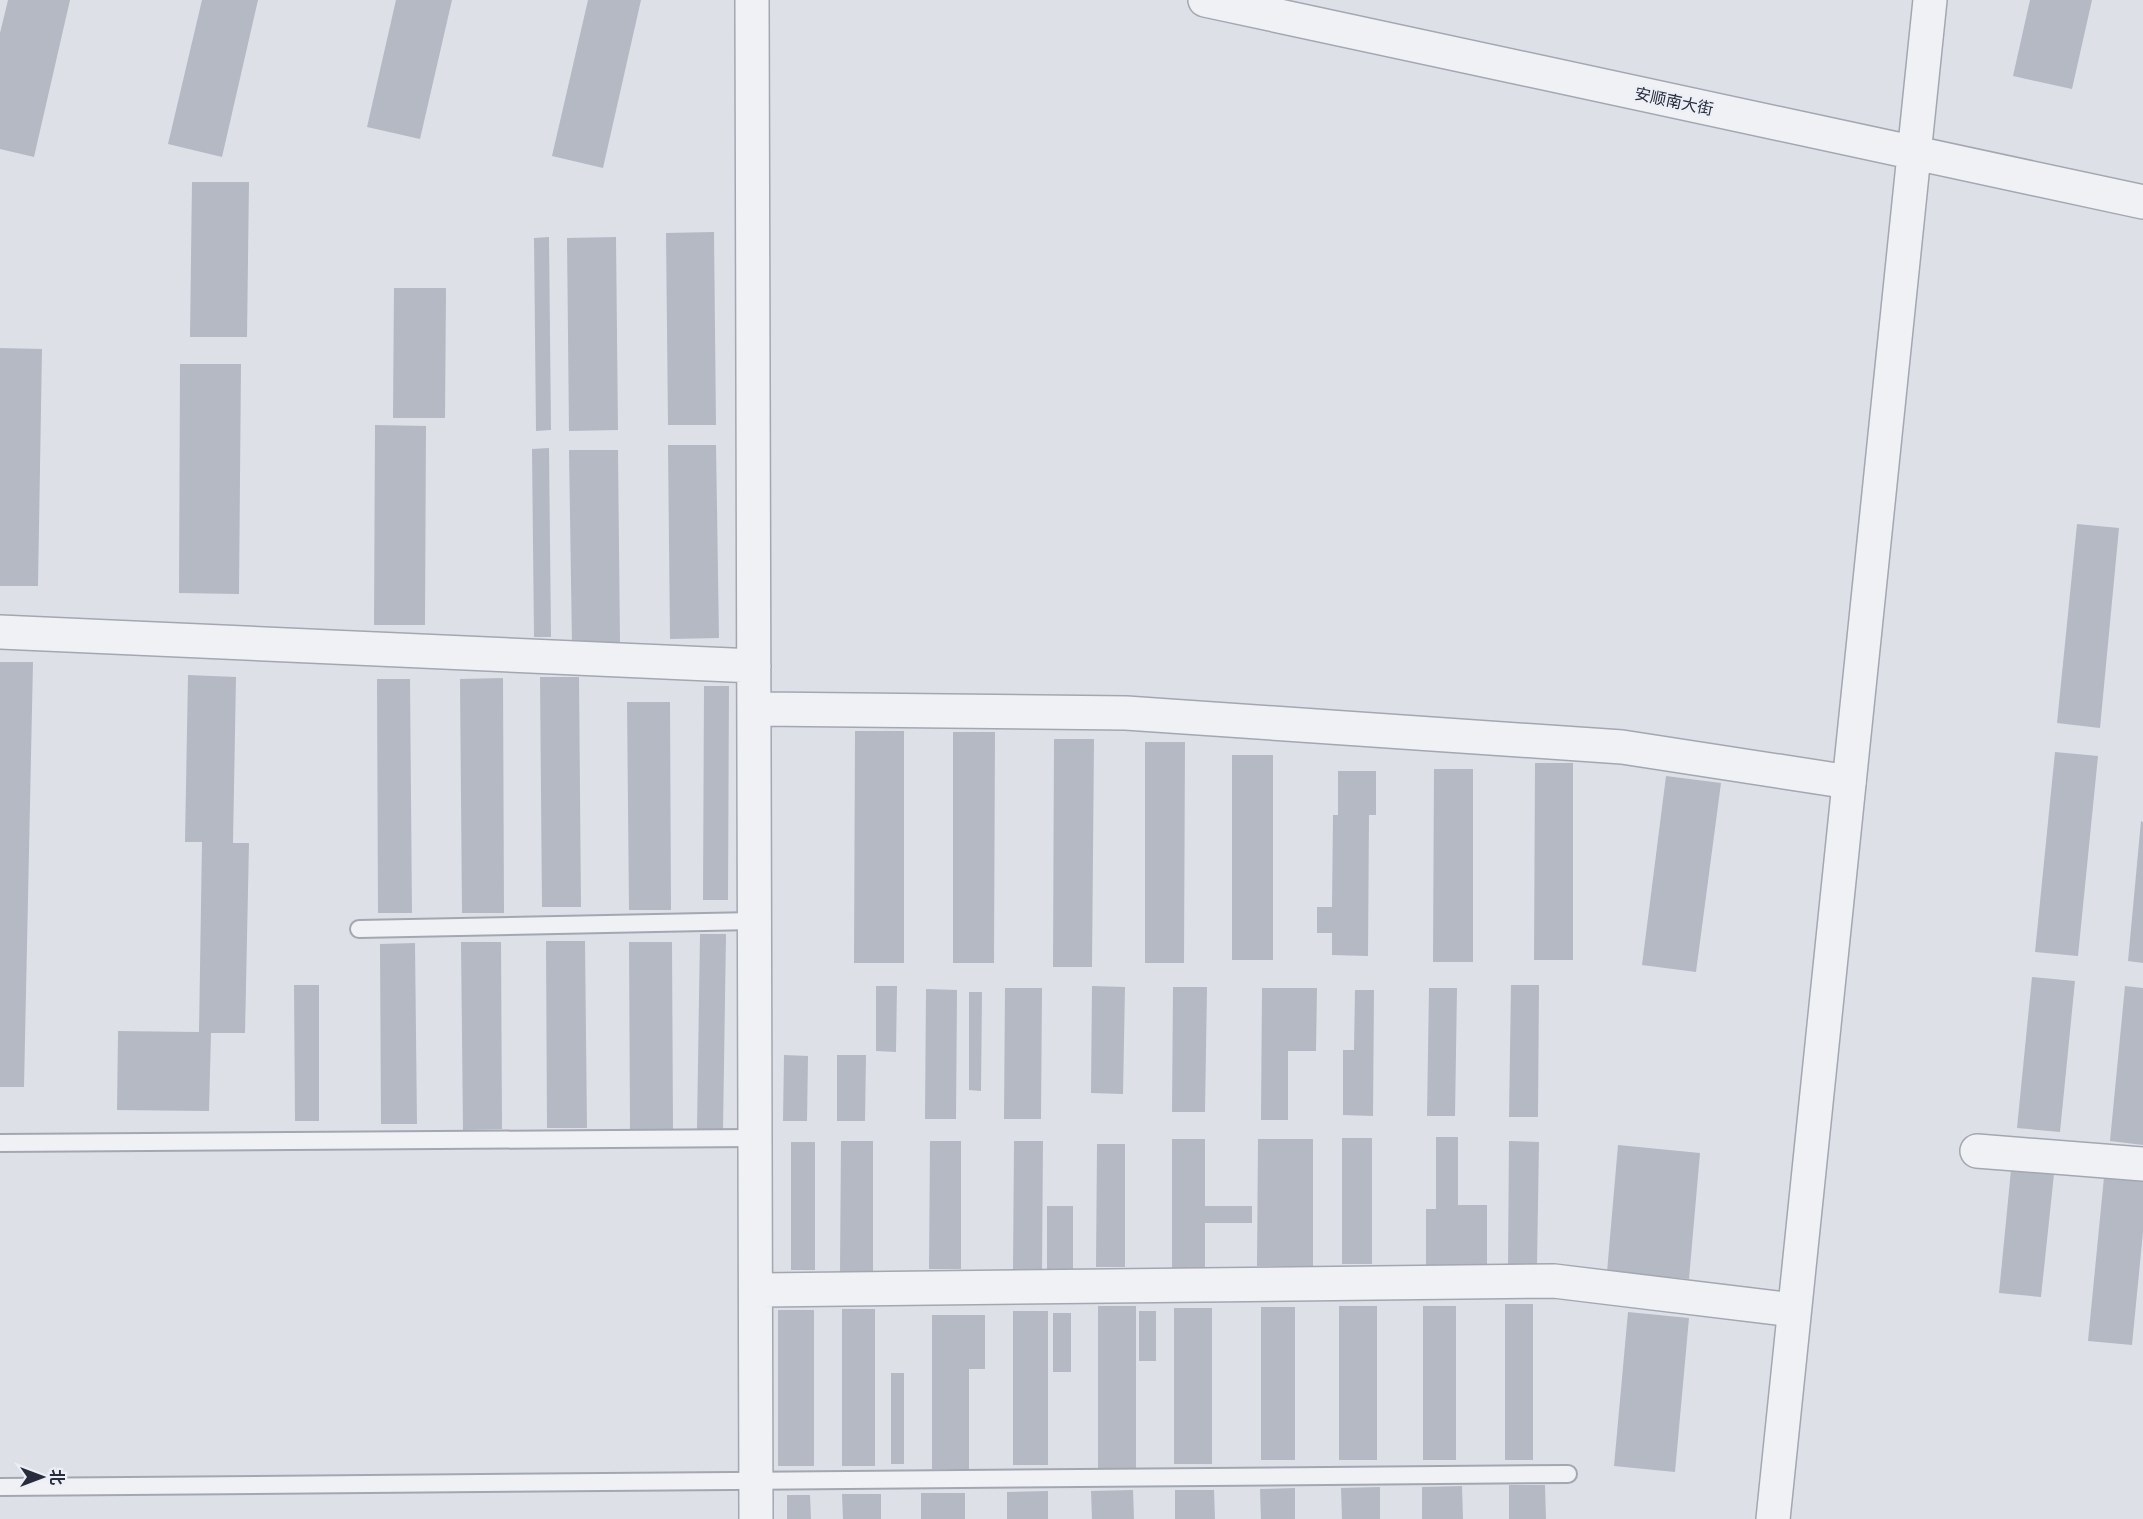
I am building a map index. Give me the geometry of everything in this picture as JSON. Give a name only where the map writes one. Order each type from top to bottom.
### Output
[{"type":"street","points":[[752,0],[756,1519]]},
{"type":"street","name":"安顺南大街","points":[[1205,0],[2143,202]]},
{"type":"street","points":[[1773,1519],[1930,0]]},
{"type":"street","points":[[0,632],[754,666]]},
{"type":"street","points":[[754,709],[1126,713],[1622,747],[1849,782]]},
{"type":"street","points":[[1977,1151],[2143,1164]]},
{"type":"street","points":[[756,1290],[1554,1281],[1794,1310]]},
{"type":"lane","points":[[359,929],[754,921]]},
{"type":"lane","points":[[0,1143],[755,1138]]},
{"type":"lane","points":[[0,1487],[1568,1474]]},
{"type":"building","points":[[8,0],[70,0],[34,157],[0,149],[0,33]]},
{"type":"building","points":[[202,0],[258,0],[222,157],[168,144]]},
{"type":"building","points":[[396,0],[452,0],[420,139],[367,127]]},
{"type":"building","points":[[588,0],[641,0],[603,168],[552,156]]},
{"type":"building","points":[[2030,0],[2092,0],[2072,89],[2013,76]]},
{"type":"building","points":[[192,182],[249,182],[247,337],[190,337]]},
{"type":"building","points":[[714,232],[716,425],[668,425],[666,233]]},
{"type":"building","points":[[549,237],[551,430],[536,431],[534,238]]},
{"type":"building","points":[[616,237],[618,430],[569,431],[567,238]]},
{"type":"building","points":[[394,288],[446,288],[445,418],[393,418]]},
{"type":"building","points":[[0,348],[42,349],[38,586],[0,586]]},
{"type":"building","points":[[180,364],[241,364],[239,594],[179,593]]},
{"type":"building","points":[[375,425],[426,426],[425,625],[374,625]]},
{"type":"building","points":[[668,445],[716,445],[719,638],[670,639]]},
{"type":"building","points":[[549,448],[551,637],[534,637],[532,449]]},
{"type":"building","points":[[569,450],[618,450],[620,643],[572,644]]},
{"type":"building","points":[[2077,524],[2119,528],[2100,728],[2057,723]]},
{"type":"building","points":[[0,662],[33,662],[24,1087],[0,1087]]},
{"type":"building","points":[[188,675],[236,677],[233,843],[249,843],[245,1033],[211,1033],[209,1111],[117,1110],[118,1031],[199,1032],[202,842],[185,842]]},
{"type":"building","points":[[540,677],[579,677],[581,907],[542,907]]},
{"type":"building","points":[[503,678],[504,913],[462,913],[460,679]]},
{"type":"building","points":[[377,679],[410,679],[412,913],[378,913]]},
{"type":"building","points":[[704,686],[729,686],[728,900],[703,900]]},
{"type":"building","points":[[627,702],[670,702],[671,910],[629,910]]},
{"type":"building","points":[[855,731],[904,731],[904,963],[854,963]]},
{"type":"building","points":[[953,732],[995,732],[994,963],[953,963]]},
{"type":"building","points":[[1054,739],[1094,739],[1092,967],[1053,967]]},
{"type":"building","points":[[1145,742],[1185,742],[1184,963],[1145,963]]},
{"type":"building","points":[[2055,752],[2098,756],[2078,956],[2035,952]]},
{"type":"building","points":[[1232,755],[1273,755],[1273,960],[1232,960]]},
{"type":"building","points":[[1535,763],[1573,763],[1573,960],[1534,960]]},
{"type":"building","points":[[1434,769],[1473,769],[1473,962],[1433,962]]},
{"type":"building","points":[[1338,771],[1376,771],[1376,815],[1369,815],[1368,956],[1332,955],[1332,933],[1317,933],[1317,907],[1332,907],[1333,815],[1338,815]]},
{"type":"building","points":[[1666,776],[1721,783],[1696,972],[1642,965]]},
{"type":"building","points":[[2141,821],[2143,822],[2143,963],[2128,961]]},
{"type":"building","points":[[700,934],[726,934],[723,1130],[697,1129]]},
{"type":"building","points":[[546,941],[585,941],[587,1128],[547,1128]]},
{"type":"building","points":[[461,942],[501,942],[502,1129],[463,1130]]},
{"type":"building","points":[[629,942],[672,942],[673,1131],[630,1131]]},
{"type":"building","points":[[415,943],[417,1124],[381,1124],[380,944]]},
{"type":"building","points":[[2032,977],[2075,981],[2060,1132],[2017,1128]]},
{"type":"building","points":[[294,985],[319,985],[319,1121],[295,1121]]},
{"type":"building","points":[[1511,985],[1539,985],[1538,1117],[1509,1117]]},
{"type":"building","points":[[876,986],[897,986],[896,1052],[876,1051]]},
{"type":"building","points":[[1092,986],[1125,987],[1123,1094],[1091,1093]]},
{"type":"building","points":[[2125,986],[2143,988],[2143,1145],[2110,1141]]},
{"type":"building","points":[[1173,987],[1207,987],[1205,1112],[1172,1112]]},
{"type":"building","points":[[1005,988],[1042,988],[1041,1119],[1004,1119]]},
{"type":"building","points":[[1262,988],[1317,988],[1316,1051],[1288,1051],[1288,1120],[1261,1120]]},
{"type":"building","points":[[1429,988],[1457,988],[1455,1116],[1427,1116]]},
{"type":"building","points":[[926,989],[957,990],[956,1119],[925,1119]]},
{"type":"building","points":[[1355,990],[1374,990],[1373,1116],[1343,1115],[1343,1050],[1354,1050]]},
{"type":"building","points":[[969,992],[982,992],[981,1091],[969,1090]]},
{"type":"building","points":[[784,1055],[808,1056],[807,1121],[783,1121]]},
{"type":"building","points":[[837,1055],[866,1055],[865,1121],[837,1121]]},
{"type":"building","points":[[1436,1137],[1458,1137],[1458,1205],[1487,1205],[1487,1266],[1426,1266],[1426,1209],[1436,1209]]},
{"type":"building","points":[[1342,1138],[1372,1138],[1372,1264],[1342,1264]]},
{"type":"building","points":[[1172,1139],[1205,1139],[1205,1206],[1252,1206],[1252,1223],[1205,1223],[1205,1270],[1172,1270]]},
{"type":"building","points":[[1258,1139],[1313,1139],[1313,1266],[1257,1266]]},
{"type":"building","points":[[841,1141],[873,1141],[873,1273],[840,1273]]},
{"type":"building","points":[[930,1141],[961,1141],[961,1269],[929,1269]]},
{"type":"building","points":[[1014,1141],[1043,1141],[1042,1272],[1013,1271]]},
{"type":"building","points":[[1509,1141],[1539,1142],[1537,1266],[1508,1266]]},
{"type":"building","points":[[791,1142],[815,1142],[815,1270],[791,1270]]},
{"type":"building","points":[[1097,1144],[1125,1144],[1125,1267],[1096,1267]]},
{"type":"building","points":[[1618,1145],[1700,1153],[1689,1279],[1607,1272]]},
{"type":"building","points":[[2011,1170],[2054,1174],[2041,1297],[1999,1293]]},
{"type":"building","points":[[2104,1177],[2143,1181],[2143,1232],[2132,1345],[2088,1341]]},
{"type":"building","points":[[1047,1206],[1073,1206],[1073,1270],[1047,1270]]},
{"type":"building","points":[[1505,1304],[1533,1304],[1533,1460],[1505,1460]]},
{"type":"building","points":[[1098,1306],[1136,1306],[1136,1468],[1098,1468]]},
{"type":"building","points":[[1339,1306],[1377,1306],[1377,1460],[1339,1460]]},
{"type":"building","points":[[1423,1306],[1456,1306],[1456,1460],[1423,1460]]},
{"type":"building","points":[[1261,1307],[1295,1307],[1295,1460],[1261,1460]]},
{"type":"building","points":[[1174,1308],[1212,1308],[1212,1464],[1174,1464]]},
{"type":"building","points":[[842,1309],[875,1309],[875,1466],[842,1466]]},
{"type":"building","points":[[778,1310],[814,1310],[814,1466],[778,1466]]},
{"type":"building","points":[[1013,1311],[1048,1311],[1048,1465],[1013,1465]]},
{"type":"building","points":[[1139,1311],[1156,1311],[1156,1361],[1139,1361]]},
{"type":"building","points":[[1628,1312],[1689,1318],[1675,1472],[1614,1466]]},
{"type":"building","points":[[1053,1313],[1071,1313],[1071,1372],[1053,1372]]},
{"type":"building","points":[[932,1315],[985,1315],[985,1369],[969,1369],[969,1469],[932,1469]]},
{"type":"building","points":[[891,1373],[904,1373],[904,1464],[891,1464]]},
{"type":"building","points":[[1509,1485],[1545,1485],[1546,1519],[1509,1519]]},
{"type":"building","points":[[1462,1486],[1463,1519],[1422,1519],[1422,1487]]},
{"type":"building","points":[[1380,1487],[1380,1519],[1342,1519],[1341,1488]]},
{"type":"building","points":[[1295,1488],[1295,1519],[1261,1519],[1260,1489]]},
{"type":"building","points":[[1133,1490],[1134,1519],[1092,1519],[1091,1491]]},
{"type":"building","points":[[1175,1490],[1214,1490],[1215,1519],[1175,1519]]},
{"type":"building","points":[[1048,1491],[1048,1519],[1007,1519],[1007,1492]]},
{"type":"building","points":[[921,1493],[965,1493],[965,1519],[921,1519]]},
{"type":"building","points":[[842,1494],[881,1494],[881,1519],[843,1519]]},
{"type":"building","points":[[787,1495],[810,1495],[811,1519],[787,1519]]}]
